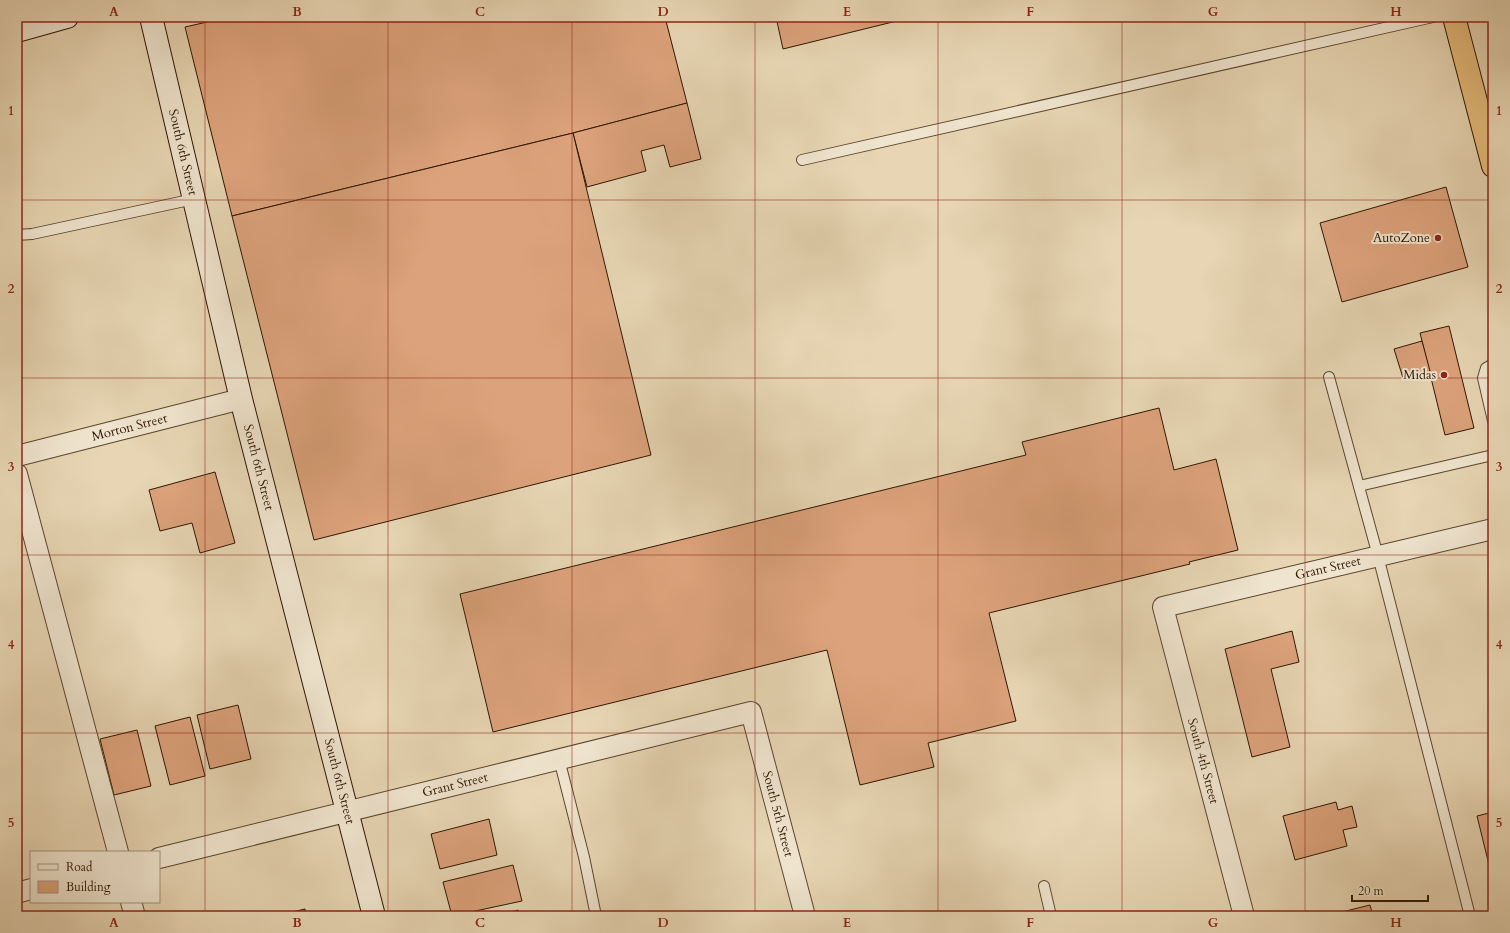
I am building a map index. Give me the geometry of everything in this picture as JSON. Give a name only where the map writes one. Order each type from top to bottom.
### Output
[{"type":"highway","points":[[1454,17],[1491,154]]},
{"type":"street","points":[[17,31],[67,17]]},
{"type":"street","name":"South 6th Street","points":[[151,17],[241,399],[374,916]]},
{"type":"street","name":"Morton Street","points":[[17,456],[241,399]]},
{"type":"street","points":[[17,474],[118,851]]},
{"type":"street","name":"Grant Street","points":[[1163,607],[1493,529]]},
{"type":"street","name":"South 4th Street","points":[[1163,607],[1244,916]]},
{"type":"street","name":"Grant Street","points":[[160,858],[751,712]]},
{"type":"street","name":"South 5th Street","points":[[751,712],[804,916]]},
{"type":"street","points":[[17,893],[30,889]]},
{"type":"street","points":[[131,903],[135,916]]},
{"type":"lane","points":[[802,160],[1433,17]]},
{"type":"lane","points":[[17,236],[194,198]]},
{"type":"lane","points":[[1493,364],[1486,368],[1483,378],[1493,421]]},
{"type":"lane","points":[[1329,377],[1378,556],[1470,916]]},
{"type":"lane","points":[[1359,486],[1493,455]]},
{"type":"lane","points":[[559,759],[584,857],[596,916]]},
{"type":"lane","points":[[1044,886],[1051,916]]},
{"type":"building","points":[[229,17],[665,17],[687,103],[573,133],[232,216],[185,27]]},
{"type":"building","points":[[776,17],[913,17],[783,49]]},
{"type":"building","points":[[687,103],[701,159],[670,167],[664,145],[641,151],[646,171],[587,187],[573,133]]},
{"type":"building","points":[[573,133],[651,455],[314,540],[232,216]]},
{"type":"building","points":[[1446,187],[1468,267],[1342,302],[1320,223]]},
{"type":"building","points":[[1449,326],[1474,428],[1445,435],[1420,333]]},
{"type":"building","points":[[1422,341],[1430,371],[1403,378],[1394,349]]},
{"type":"building","points":[[1159,408],[1174,470],[1216,459],[1238,550],[1189,562],[1190,564],[989,613],[1016,721],[928,743],[934,767],[860,785],[827,650],[493,732],[460,594],[1026,455],[1022,442]]},
{"type":"building","points":[[215,472],[235,543],[200,553],[192,523],[160,531],[149,490]]},
{"type":"building","points":[[1292,631],[1299,662],[1271,669],[1290,747],[1252,757],[1225,649]]},
{"type":"building","points":[[238,705],[251,759],[210,769],[197,715]]},
{"type":"building","points":[[190,717],[205,776],[170,785],[155,726]]},
{"type":"building","points":[[137,730],[151,786],[114,795],[100,739]]},
{"type":"building","points":[[1336,802],[1338,810],[1352,806],[1357,827],[1343,830],[1347,846],[1295,860],[1283,816]]},
{"type":"building","points":[[1493,812],[1493,873],[1491,873],[1477,816]]},
{"type":"building","points":[[489,819],[497,855],[440,869],[431,834]]},
{"type":"building","points":[[513,865],[522,901],[452,916],[443,882]]},
{"type":"building","points":[[1370,905],[1373,916],[1326,916]]},
{"type":"building","points":[[305,909],[306,916],[275,916]]},
{"type":"building","points":[[518,910],[520,916],[496,916]]},
{"type":"place","name":"AutoZone","points":[[1438,238]]},
{"type":"place","name":"Midas","points":[[1444,375]]}]
